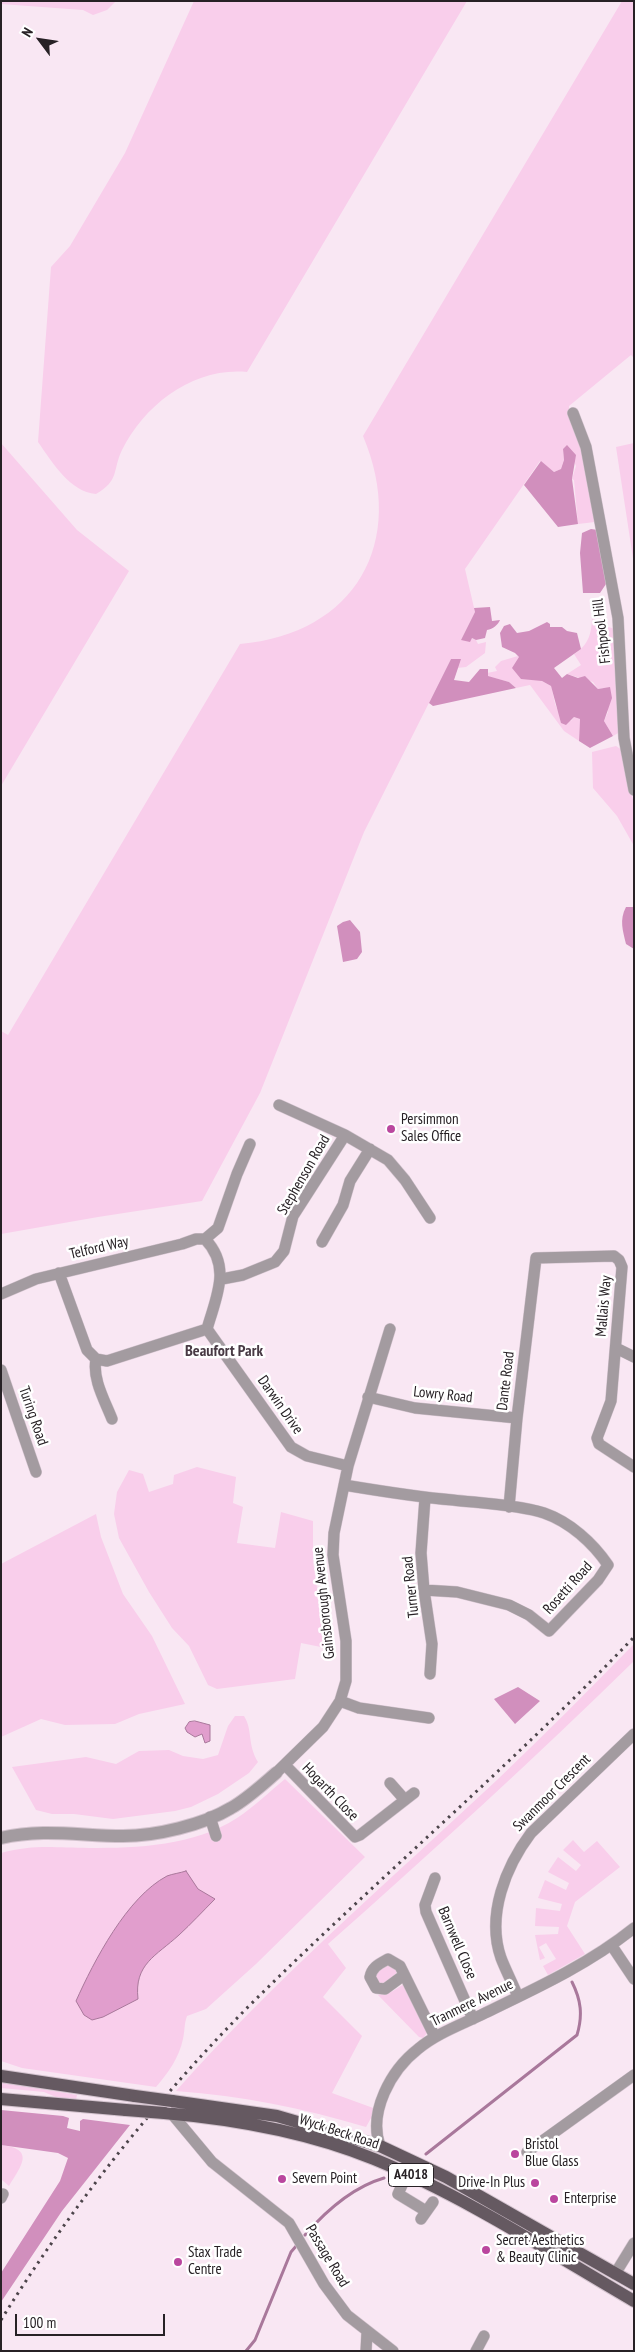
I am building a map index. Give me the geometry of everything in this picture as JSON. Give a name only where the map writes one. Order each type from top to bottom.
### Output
[{"type":"main road","name":"Wyck Beck Road","points":[[1,2076],[277,2116],[380,2146],[446,2176],[634,2284]]},
{"type":"main road","name":"Wyck Beck Road","points":[[1,2098],[168,2113],[254,2126],[295,2134],[368,2157],[441,2190],[634,2301]]},
{"type":"street","name":"Fishpool Hill","points":[[573,413],[586,447],[618,618],[624,738],[634,790]]},
{"type":"street","points":[[279,1105],[345,1135],[388,1160],[405,1180],[430,1218]]},
{"type":"street","name":"Stephenson Road","points":[[222,1279],[243,1275],[275,1262],[284,1250],[293,1216],[345,1135]]},
{"type":"street","points":[[59,1273],[87,1350],[96,1359],[107,1361],[207,1329],[222,1279],[213,1247],[205,1239],[218,1228],[250,1144]]},
{"type":"street","points":[[322,1242],[343,1205],[350,1181],[370,1149]]},
{"type":"street","name":"Telford Way","points":[[1,1294],[36,1279],[196,1239],[205,1239]]},
{"type":"street","name":"Mallais Way","points":[[536,1258],[614,1256],[619,1260],[622,1267],[611,1401],[598,1438],[599,1444],[634,1468]]},
{"type":"street","name":"Dante Road","points":[[509,1507],[517,1418],[536,1258]]},
{"type":"street","name":"Darwin Drive","points":[[207,1329],[291,1447],[307,1456],[348,1466]]},
{"type":"street","name":"Gainsborough Avenue","points":[[1,1838],[29,1832],[48,1831],[139,1835],[164,1832],[210,1818],[230,1809],[280,1769],[311,1741],[340,1700],[346,1681],[346,1650],[332,1542],[348,1466],[390,1329]]},
{"type":"street","name":"Mallais Way","points":[[616,1348],[634,1357]]},
{"type":"street","points":[[96,1359],[94,1368],[97,1380],[112,1420]]},
{"type":"street","name":"Turing Road","points":[[1,1370],[7,1402],[36,1472]]},
{"type":"street","name":"Lowry Road","points":[[368,1397],[381,1402],[415,1408],[517,1418]]},
{"type":"street","name":"Rosetti Road","points":[[344,1485],[391,1494],[509,1507],[543,1513],[566,1524],[598,1550],[608,1565],[598,1580],[549,1631],[529,1615],[509,1605],[457,1592],[424,1590]]},
{"type":"street","name":"Turner Road","points":[[425,1498],[421,1553],[432,1644],[430,1674]]},
{"type":"street","points":[[340,1700],[359,1708],[429,1718]]},
{"type":"street","name":"Swanmoor Crescent","points":[[518,1997],[500,1957],[498,1941],[499,1902],[508,1870],[518,1850],[531,1833],[634,1734]]},
{"type":"street","name":"Hogarth Close","points":[[280,1769],[355,1837],[414,1793]]},
{"type":"street","points":[[390,1783],[405,1800]]},
{"type":"street","points":[[210,1818],[216,1836]]},
{"type":"street","name":"Barnwell Close","points":[[435,1878],[425,1905],[426,1912],[473,2019]]},
{"type":"street","name":"Tranmere Avenue","points":[[380,2146],[375,2129],[382,2101],[397,2070],[417,2050],[435,2038],[564,1974],[612,1946],[634,1928]]},
{"type":"street","points":[[612,1946],[634,1979]]},
{"type":"street","points":[[404,1975],[435,2038]]},
{"type":"street","points":[[527,2152],[634,2075]]},
{"type":"street","name":"Passage Road","points":[[168,2113],[212,2162],[289,2223],[324,2284],[348,2315],[393,2351]]},
{"type":"street","points":[[407,2174],[398,2194],[426,2211]]},
{"type":"street","points":[[615,2274],[634,2243]]},
{"type":"street","points":[[366,2351],[367,2332]]},
{"type":"street","points":[[479,2350],[484,2336]]},
{"type":"shaded area","points":[[1,1],[116,1],[107,10],[93,15],[83,10],[1,4]]},
{"type":"shaded area","points":[[194,1],[467,1],[247,372],[227,372],[190,382],[158,404],[132,433],[122,450],[109,484],[96,494],[78,488],[62,475],[38,442],[51,267],[70,246],[125,153]]},
{"type":"shaded area","points":[[622,1],[634,1],[634,358],[631,355],[569,406],[569,418],[582,450],[595,522],[578,524],[574,480],[572,479],[576,466],[567,446],[563,449],[564,460],[561,469],[554,472],[540,461],[465,569],[475,612],[461,640],[472,638],[478,644],[486,642],[485,653],[466,667],[457,668],[451,659],[364,832],[260,1093],[202,1201],[1,1234],[1,1031],[8,1035],[240,644],[280,637],[314,622],[341,602],[362,576],[374,546],[379,512],[375,475],[363,436]]},
{"type":"shaded area","points":[[1,443],[77,530],[129,571],[1,786]]},
{"type":"shaded area","points":[[634,443],[634,565],[616,447]]},
{"type":"shaded area","points":[[567,445],[576,455],[572,479],[578,524],[558,527],[524,485],[541,461],[554,472],[561,469],[564,460],[563,449]]},
{"type":"shaded area","points":[[591,529],[598,530],[608,581],[600,593],[583,593],[580,553],[582,533]]},
{"type":"shaded area","points":[[490,607],[492,621],[500,620],[498,624],[487,630],[485,638],[476,640],[472,638],[470,642],[461,640],[475,612],[474,608]]},
{"type":"shaded area","points":[[592,616],[602,625],[615,629],[620,732],[613,736],[604,721],[608,712],[603,688],[598,689],[593,682],[567,674],[581,665],[574,654],[583,647],[589,638]]},
{"type":"shaded area","points":[[547,622],[550,624],[550,627],[562,627],[567,631],[577,633],[581,649],[554,668],[562,678],[567,674],[578,678],[585,676],[598,689],[610,687],[612,698],[604,721],[613,736],[590,748],[579,741],[580,719],[574,717],[566,725],[561,723],[551,686],[542,681],[521,679],[512,668],[519,657],[502,647],[500,633],[504,626],[510,624],[517,633],[529,631]]},
{"type":"shaded area","points":[[518,656],[542,681],[551,686],[556,706],[561,714],[571,721],[574,717],[580,719],[579,741],[564,731],[530,685],[516,688],[509,682],[487,676],[487,673],[497,671],[495,667],[501,661]]},
{"type":"shaded area","points":[[451,659],[461,659],[454,680],[469,682],[480,669],[488,669],[488,676],[509,682],[516,688],[433,706],[429,703]]},
{"type":"shaded area","points":[[616,746],[622,750],[634,804],[634,846],[617,816],[593,788],[592,752]]},
{"type":"shaded area","points":[[626,907],[634,907],[634,949],[626,944],[623,930],[622,921]]},
{"type":"shaded area","points":[[350,920],[360,932],[362,952],[357,959],[343,962],[337,926]]},
{"type":"shaded area","points":[[197,1467],[236,1477],[233,1503],[243,1507],[237,1543],[275,1548],[281,1512],[313,1521],[313,1562],[326,1648],[301,1643],[295,1679],[217,1689],[208,1685],[189,1646],[172,1628],[149,1592],[119,1538],[114,1514],[117,1492],[129,1470],[143,1474],[149,1492],[173,1484],[174,1475]]},
{"type":"shaded area","points":[[96,1514],[101,1537],[123,1594],[152,1636],[185,1704],[139,1714],[115,1724],[65,1725],[41,1719],[1,1737],[1,1564]]},
{"type":"shaded area","points":[[634,1644],[634,1661],[483,1804],[328,1944],[346,1968],[323,1997],[362,2036],[332,2093],[376,2109],[366,2127],[272,2104],[225,2096],[176,2091],[292,1970],[497,1780]]},
{"type":"shaded area","points":[[518,1687],[540,1701],[515,1724],[494,1699]]},
{"type":"shaded area","points":[[235,1716],[244,1716],[247,1721],[252,1749],[258,1762],[249,1773],[218,1794],[191,1807],[175,1811],[113,1819],[74,1814],[52,1814],[36,1810],[12,1767],[86,1757],[116,1764],[139,1751],[169,1750],[183,1756],[203,1759],[218,1755],[228,1726]]},
{"type":"shaded area","points":[[195,1721],[210,1725],[210,1741],[205,1743],[202,1734],[195,1737],[187,1732],[185,1728],[189,1722]]},
{"type":"shaded area","points":[[285,1779],[365,1857],[256,1964],[206,2009],[187,2016],[179,2053],[169,2071],[156,2087],[22,2068],[1,2061],[1,1853],[35,1847],[108,1848],[165,1844],[184,1840],[220,1827],[237,1818]]},
{"type":"shaded area","points":[[573,1840],[584,1852],[597,1841],[620,1867],[575,1902],[567,1926],[585,1954],[548,1975],[543,1966],[556,1959],[546,1943],[539,1947],[545,1958],[540,1960],[535,1935],[558,1934],[559,1927],[535,1926],[536,1908],[560,1911],[562,1904],[538,1898],[545,1880],[566,1890],[569,1883],[548,1872],[558,1857],[576,1871],[581,1865],[563,1850]]},
{"type":"shaded area","points":[[186,1871],[198,1889],[215,1899],[184,1931],[148,1962],[139,1977],[138,1999],[103,2017],[92,2020],[84,2015],[76,2001],[102,1949],[125,1914],[152,1886],[167,1876]]},
{"type":"shaded area","points":[[387,1965],[392,1965],[397,1970],[396,1976],[384,1985],[378,1984],[374,1979],[375,1973]]},
{"type":"shaded area","points":[[404,1984],[427,2033],[423,2038],[419,2037],[378,1995],[393,1991]]},
{"type":"shaded area","points":[[1,2082],[77,2095],[76,2100],[56,2097],[44,2092],[1,2088]]},
{"type":"shaded area","points":[[1,2110],[63,2116],[69,2118],[67,2128],[80,2131],[80,2121],[83,2119],[130,2125],[62,2211],[1,2302],[1,2273],[60,2181],[68,2158],[58,2153],[1,2145]]},
{"type":"shaded area","points":[[1,2145],[19,2150],[22,2154],[23,2160],[21,2165],[9,2186],[1,2179]]},
{"type":"waterway","points":[[426,2154],[577,2035],[580,2008],[572,1982]]},
{"type":"waterway","points":[[305,2235],[340,2201],[361,2187],[384,2178]]},
{"type":"waterway","points":[[246,2351],[255,2340],[291,2252],[297,2245]]},
{"type":"railway","points":[[1,2320],[57,2236],[117,2154],[216,2040],[347,1912],[540,1731],[634,1637]]},
{"type":"place","name":"Persimmon Sales Office","points":[[391,1129]]},
{"type":"place","name":"Bristol Blue Glass","points":[[515,2154]]},
{"type":"place","name":"Severn Point","points":[[282,2179]]},
{"type":"place","name":"Drive-In Plus","points":[[535,2183]]},
{"type":"place","name":"Enterprise","points":[[554,2199]]},
{"type":"place","name":"Secret Aesthetics & Beauty Clinic","points":[[486,2250]]},
{"type":"place","name":"Stax Trade Centre","points":[[178,2262]]},
{"type":"district","name":"Beaufort Park","points":[[224,1351]]}]
